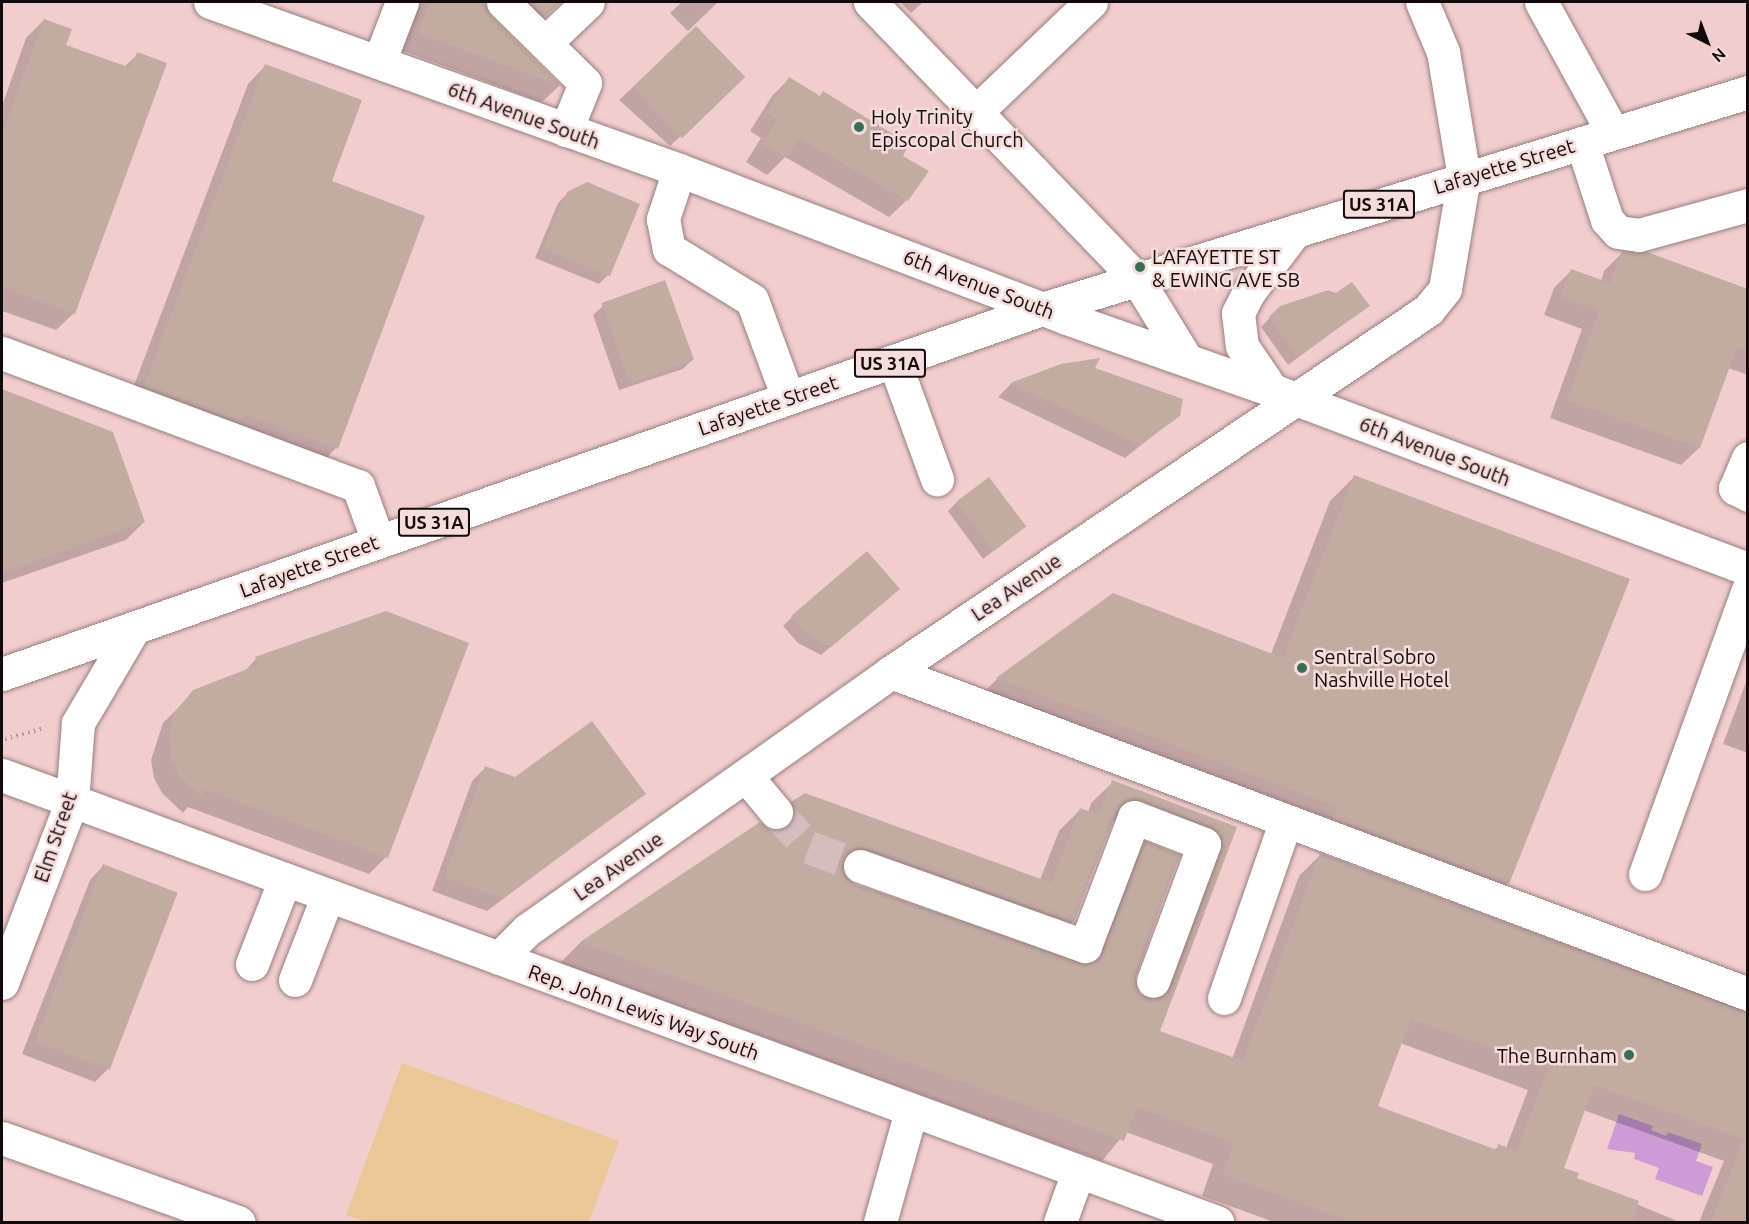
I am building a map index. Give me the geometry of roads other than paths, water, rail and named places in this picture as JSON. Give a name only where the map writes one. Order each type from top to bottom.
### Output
[{"type":"street","name":"6th Avenue South","points":[[210,2],[279,13],[379,62],[679,170],[1744,566]]},
{"type":"street","points":[[379,62],[402,2]]},
{"type":"street","points":[[503,2],[585,83],[566,130]]},
{"type":"street","points":[[545,43],[588,2]]},
{"type":"street","points":[[870,2],[1137,279],[1186,359]]},
{"type":"street","points":[[976,112],[1091,2]]},
{"type":"street","name":"Lea Avenue","points":[[499,958],[527,930],[1284,394],[1428,310],[1445,288],[1464,177],[1443,52],[1422,2]]},
{"type":"street","points":[[1541,2],[1613,133]]},
{"type":"street","name":"Lafayette Street","points":[[2,674],[1045,308],[1464,177],[1748,92]]},
{"type":"street","points":[[1582,143],[1607,220],[1618,232],[1639,235],[1748,206]]},
{"type":"street","points":[[679,170],[663,219],[669,249],[752,300],[788,398]]},
{"type":"street","points":[[1284,394],[1242,346],[1238,313],[1248,293],[1294,231]]},
{"type":"street","points":[[2,353],[358,486],[378,542]]},
{"type":"street","points":[[894,361],[937,480]]},
{"type":"street","points":[[1748,458],[1735,488],[1748,495]]},
{"type":"street","points":[[1645,874],[1744,566]]},
{"type":"street","name":"Elm Street","points":[[2,983],[72,801],[78,723],[134,628]]},
{"type":"street","points":[[891,672],[1285,823],[1748,994]]},
{"type":"street","name":"Rep. John Lewis Way South","points":[[2,775],[1217,1222]]},
{"type":"street","points":[[746,776],[776,812]]},
{"type":"street","points":[[860,866],[1085,946],[1134,817],[1204,844],[1153,981]]},
{"type":"street","points":[[1224,998],[1285,823]]},
{"type":"street","points":[[252,964],[285,879]]},
{"type":"street","points":[[295,980],[328,895]]},
{"type":"street","points":[[880,1222],[911,1111]]},
{"type":"street","points":[[2,1138],[188,1214],[238,1222]]},
{"type":"street","points":[[1059,1222],[1078,1172]]},
{"type":"tunnel","points":[[776,812],[809,847],[860,866]]},
{"type":"place","name":"Holy Trinity Episcopal Church","points":[[859,127]]},
{"type":"place","name":"LAFAYETTE ST & EWING AVE SB","points":[[1140,267]]},
{"type":"place","name":"Sentral Sobro Nashville Hotel","points":[[1302,668]]},
{"type":"place","name":"The Burnham","points":[[1629,1055]]}]
